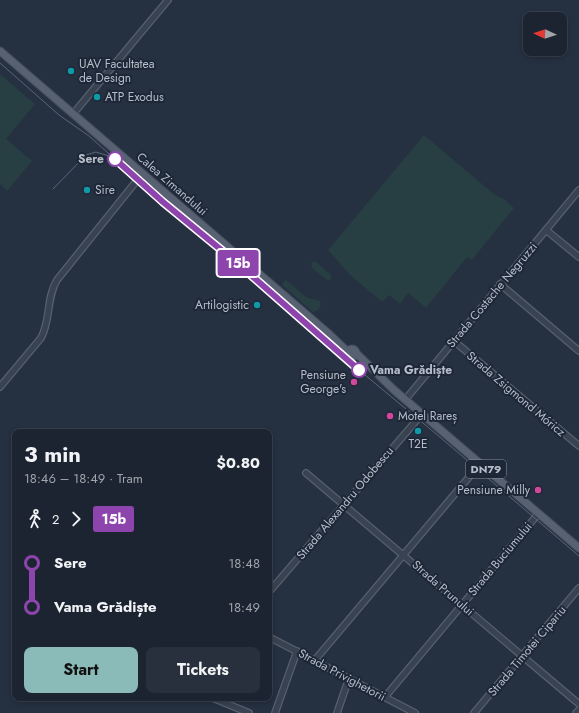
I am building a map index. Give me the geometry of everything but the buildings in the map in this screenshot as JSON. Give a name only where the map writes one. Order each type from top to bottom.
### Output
[{"type":"main road","name":"Calea Zimandului","points":[[0,51],[329,334],[352,352],[405,400]]},
{"type":"main road","name":"DN79","points":[[405,400],[579,548]]},
{"type":"street","points":[[73,114],[168,0]]},
{"type":"street","points":[[0,387],[41,338],[45,331],[52,290],[57,280],[142,174]]},
{"type":"street","name":"Strada Costache Negruzzi","points":[[405,400],[579,190]]},
{"type":"street","points":[[546,230],[579,257]]},
{"type":"street","points":[[500,284],[579,351]]},
{"type":"street","name":"Strada Zsigmond Móricz","points":[[454,341],[579,446]]},
{"type":"street","name":"Strada Alexandru Odobescu","points":[[272,588],[422,414]]},
{"type":"street","points":[[315,660],[480,464]]},
{"type":"street","name":"Strada Prunului","points":[[306,472],[579,704]]},
{"type":"street","name":"Strada Buciumului","points":[[385,697],[538,514]]},
{"type":"street","name":"Strada Timotei Cipariu","points":[[474,713],[579,588]]},
{"type":"street","name":"Strada Privighetorii","points":[[272,638],[415,713]]},
{"type":"street","points":[[275,713],[297,651]]},
{"type":"street","points":[[337,713],[349,678]]},
{"type":"street","points":[[220,701],[249,713]]},
{"type":"street","points":[[576,713],[579,710]]},
{"type":"green space","points":[[0,74],[35,104],[6,139],[32,161],[7,191],[0,184]]},
{"type":"green space","points":[[424,135],[495,195],[504,199],[514,208],[472,260],[467,257],[426,308],[408,293],[400,304],[389,295],[382,302],[350,275],[328,250]]},
{"type":"green space","points":[[315,261],[331,275],[330,280],[327,280],[312,268],[311,263]]},
{"type":"green space","points":[[285,280],[308,298],[319,301],[321,304],[319,309],[313,312],[282,285]]},
{"type":"tram line","points":[[0,63],[59,115],[89,136],[163,202],[236,262],[365,375],[579,556]]},
{"type":"tram line","points":[[53,189],[86,155],[96,152],[109,156]]},
{"type":"tram line","name":"15b","points":[[115,159],[155,193],[163,202],[236,262],[359,370]]},
{"type":"place","name":"UAV Facultatea de Design","points":[[71,71]]},
{"type":"place","name":"ATP Exodus","points":[[97,97]]},
{"type":"place","name":"Sere","points":[[115,159]]},
{"type":"place","name":"Sire","points":[[87,190]]},
{"type":"place","name":"Artilogistic","points":[[257,305]]},
{"type":"place","name":"Vama Grădiște","points":[[359,370]]},
{"type":"place","name":"Pensiune George's","points":[[354,382]]},
{"type":"place","name":"Motel Rareș","points":[[390,416]]},
{"type":"place","name":"T2E","points":[[418,431]]},
{"type":"place","name":"Pensiune Milly","points":[[538,490]]}]
